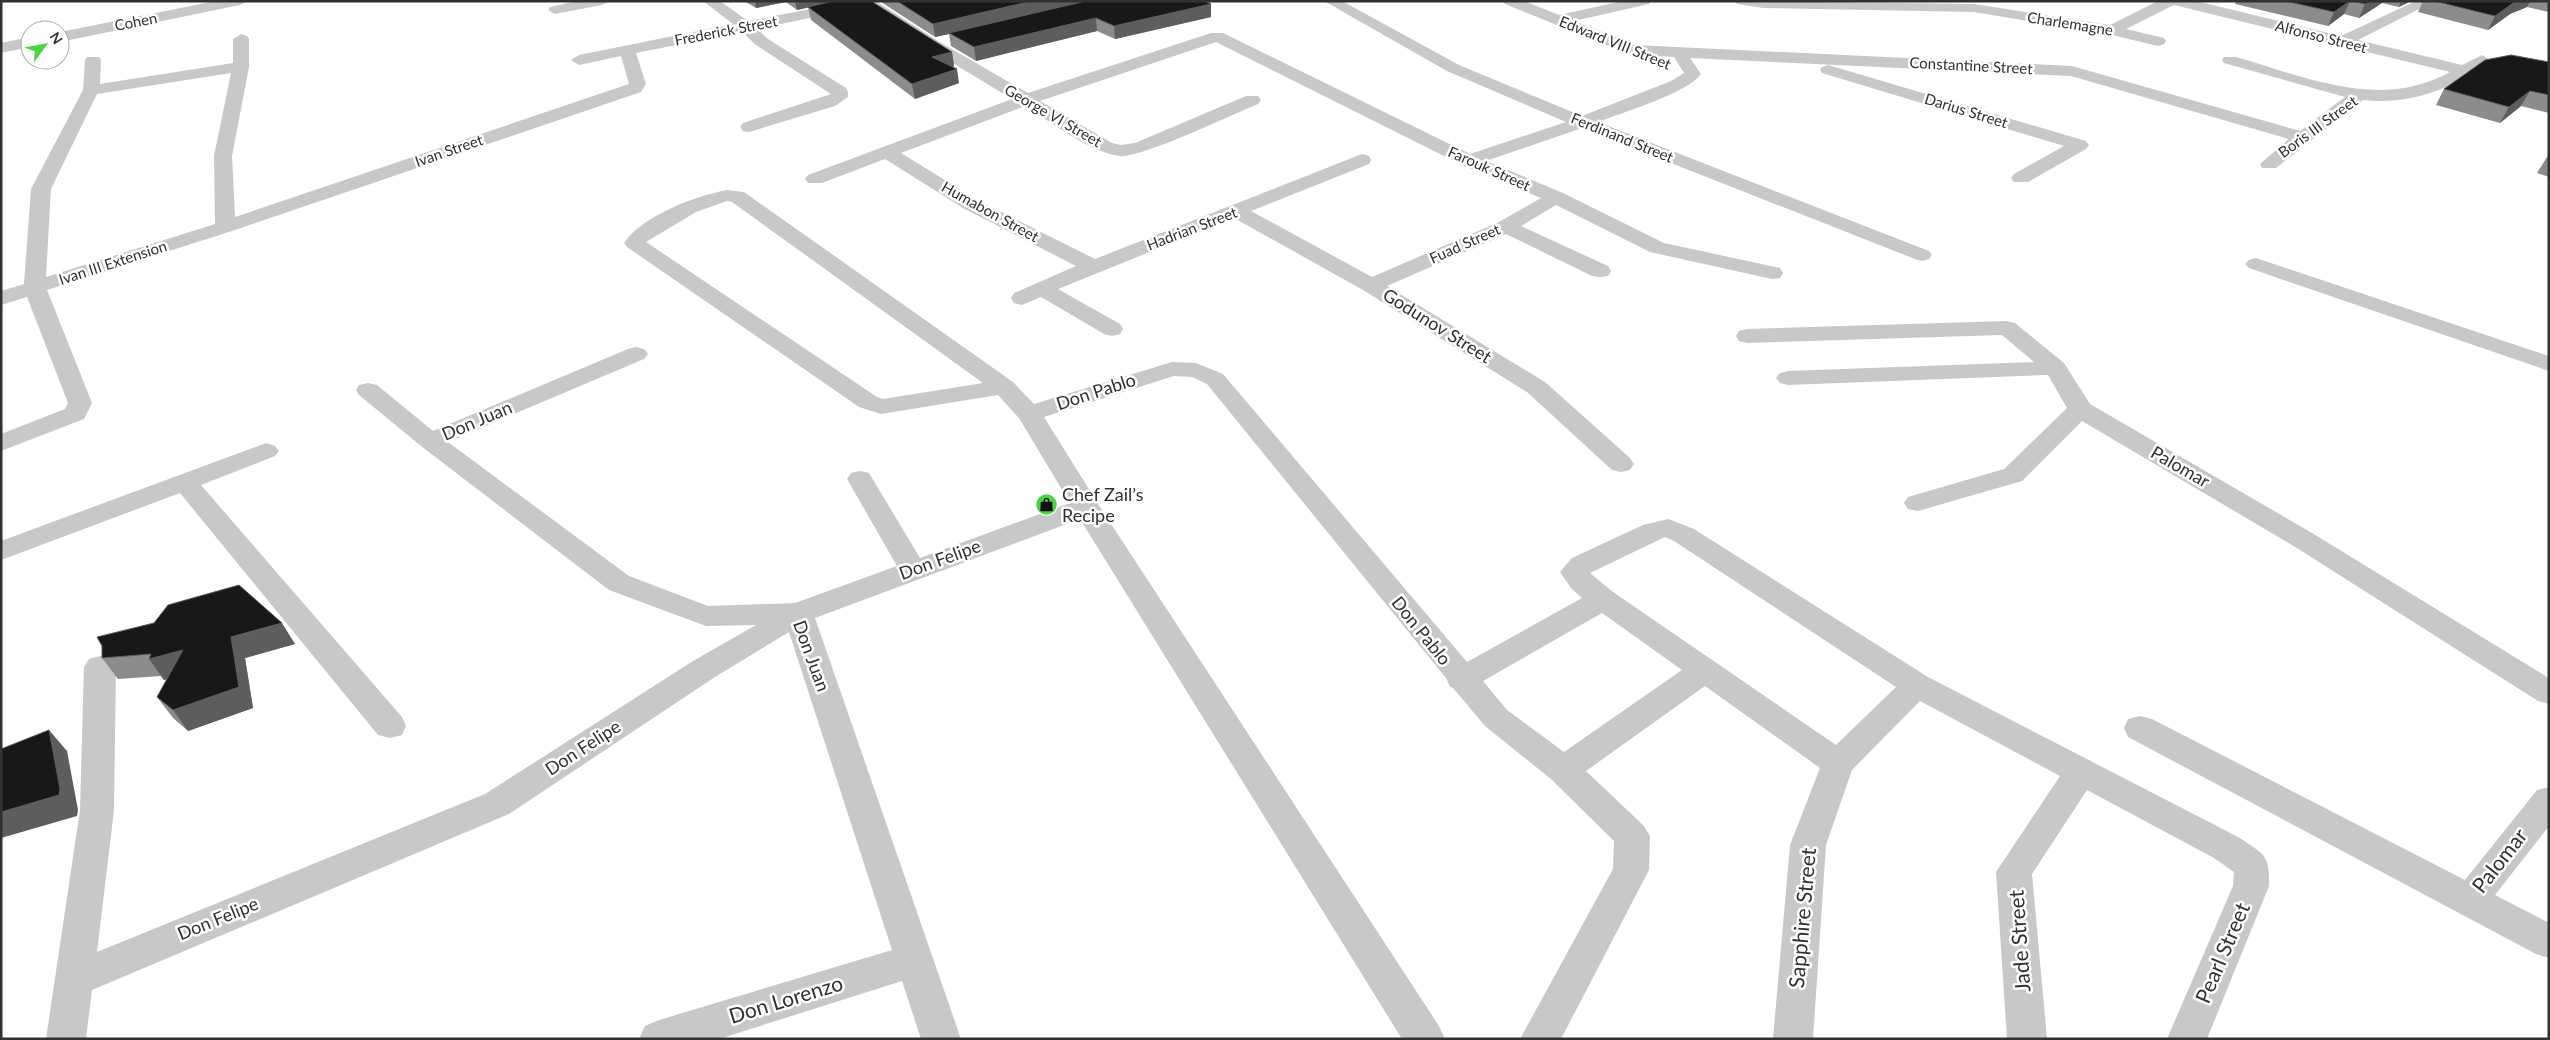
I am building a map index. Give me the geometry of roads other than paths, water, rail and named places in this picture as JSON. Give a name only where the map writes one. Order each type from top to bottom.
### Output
[{"type":"street","name":"Cohen","points":[[70,33],[166,8],[240,1]]},
{"type":"street","points":[[555,10],[602,1]]},
{"type":"street","points":[[710,1],[746,27],[762,42],[840,92],[839,97],[829,102],[749,127]]},
{"type":"street","name":"Ferdinand Street","points":[[1332,1],[1453,68],[1582,122],[1922,254]]},
{"type":"street","name":"Edward VIII Street","points":[[1510,1],[1693,74]]},
{"type":"street","points":[[1559,20],[1644,1]]},
{"type":"street","name":"Charlemagne","points":[[1742,1],[1763,4],[1976,5],[2112,30],[2158,41]]},
{"type":"street","points":[[2112,30],[2170,1]]},
{"type":"street","name":"Alfonso Street","points":[[2177,1],[2465,72]]},
{"type":"street","points":[[2342,42],[2428,1]]},
{"type":"street","name":"Frederick Street","points":[[579,60],[869,2]]},
{"type":"street","name":"George VI Street","points":[[869,2],[932,44],[1025,100],[1106,147],[1121,151],[1140,147],[1252,100]]},
{"type":"street","name":"Farouk Street","points":[[1025,100],[1217,36],[1469,162],[1556,197],[1657,248],[1772,273]]},
{"type":"street","points":[[225,227],[223,156],[241,67],[241,39]]},
{"type":"street","points":[[932,44],[951,39]]},
{"type":"street","points":[[1,48],[20,44]]},
{"type":"street","name":"Constantine Street","points":[[1632,50],[1680,54],[2072,71],[2302,137]]},
{"type":"street","name":"Ivan Street","points":[[225,227],[635,88],[638,84],[628,51]]},
{"type":"street","points":[[1469,162],[1582,122],[1678,85],[1693,74],[1680,54]]},
{"type":"street","name":"Darius Street","points":[[1789,58],[2080,145],[2021,178]]},
{"type":"street","points":[[1,442],[75,414],[80,403],[35,288],[42,189],[91,90],[93,60]]},
{"type":"street","points":[[2230,60],[2358,95]]},
{"type":"street","name":"Boris III Street","points":[[2269,164],[2358,95],[2405,94],[2429,89],[2465,72],[2482,60]]},
{"type":"street","points":[[91,90],[241,67]]},
{"type":"street","points":[[815,179],[1025,100]]},
{"type":"street","name":"Humabon Street","points":[[888,153],[970,204],[1094,267]]},
{"type":"street","name":"Hadrian Street","points":[[1022,298],[1041,288],[1237,212],[1362,160]]},
{"type":"street","points":[[1004,387],[881,407],[868,402],[634,243],[641,234],[714,197],[728,194],[737,196],[1004,387],[1029,414],[1086,507],[1425,1039]]},
{"type":"street","name":"Fuad Street","points":[[1371,285],[1506,226],[1556,197]]},
{"type":"street","name":"Godunov Street","points":[[1237,212],[1371,285],[1536,387],[1621,464]]},
{"type":"street","points":[[1506,226],[1600,271]]},
{"type":"street","name":"Ivan III Extension","points":[[1,298],[225,227]]},
{"type":"street","points":[[2256,264],[2549,364]]},
{"type":"street","points":[[1041,288],[1112,329]]},
{"type":"street","points":[[1747,336],[2007,328],[2056,368]]},
{"type":"street","name":"Don Juan","points":[[430,442],[636,354]]},
{"type":"street","name":"Don Pablo","points":[[1029,414],[1172,368],[1196,370],[1215,379],[1461,679],[1496,718],[1563,770],[1632,836],[1630,870],[1540,1039]]},
{"type":"street","points":[[1788,378],[2056,368]]},
{"type":"street","name":"Palomar","points":[[2056,368],[2080,409],[2302,539],[2549,693]]},
{"type":"street","name":"Don Juan","points":[[368,390],[430,442],[619,582],[706,616],[798,613],[941,1039]]},
{"type":"street","points":[[1918,503],[2013,476],[2047,439],[2080,409]]},
{"type":"street","points":[[1,551],[266,451]]},
{"type":"street","points":[[860,479],[913,570]]},
{"type":"street","points":[[184,481],[390,726]]},
{"type":"street","name":"Don Felipe","points":[[75,979],[497,804],[704,669],[798,613],[1086,507]]},
{"type":"street","points":[[1838,764],[1603,599],[1580,581],[1574,572],[1582,565],[1653,531],[1668,528],[1684,535],[1917,685],[2080,772]]},
{"type":"street","points":[[1461,679],[1603,599]]},
{"type":"street","points":[[66,1039],[97,810],[100,667]]},
{"type":"street","points":[[1563,770],[1705,670]]},
{"type":"street","name":"Sapphire Street","points":[[1793,1039],[1808,845],[1838,764],[1917,685]]},
{"type":"street","points":[[2140,728],[2470,900]]},
{"type":"street","name":"Pearl Street","points":[[2080,772],[2227,848],[2252,866],[2251,886],[2187,1039]]},
{"type":"street","name":"Jade Street","points":[[2027,1039],[2014,872],[2080,772]]},
{"type":"street","name":"Palomar","points":[[2549,800],[2470,900],[2549,942]]},
{"type":"street","name":"Don Lorenzo","points":[[659,1039],[914,961]]},
{"type":"place","name":"Chef Zail’s Recipe","points":[[1046,505]]}]
